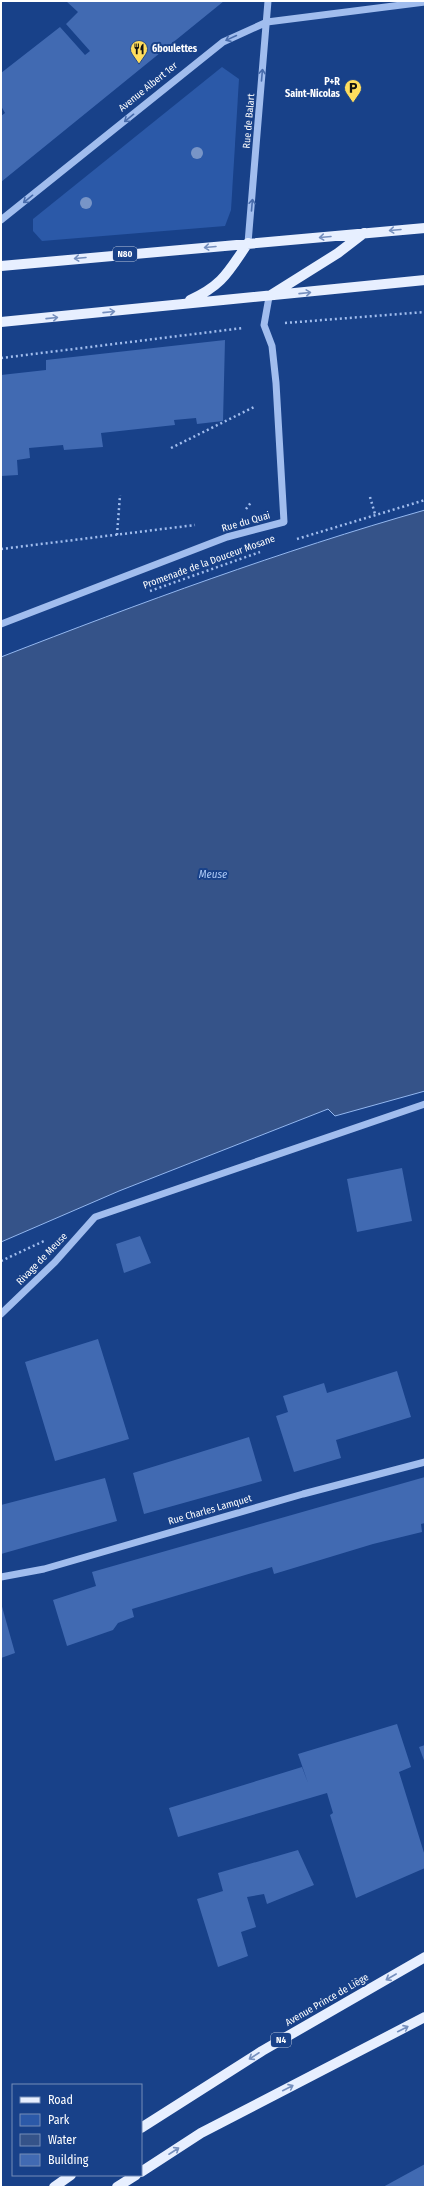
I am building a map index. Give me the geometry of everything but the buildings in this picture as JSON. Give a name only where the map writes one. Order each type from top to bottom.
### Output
[{"type":"main road","name":"N80","points":[[1,266],[425,228]]},
{"type":"main road","points":[[269,297],[338,253],[364,233]]},
{"type":"main road","points":[[182,304],[208,292],[222,281],[248,243]]},
{"type":"main road","points":[[1,322],[269,297],[425,280]]},
{"type":"main road","name":"Avenue Prince de Liège","points":[[142,2127],[262,2051],[425,1957]]},
{"type":"main road","points":[[142,2171],[201,2133],[425,2017]]},
{"type":"main road","points":[[54,2187],[70,2176]]},
{"type":"main road","points":[[117,2187],[134,2176]]},
{"type":"street","name":"Rue de Balart","points":[[248,243],[268,1]]},
{"type":"street","name":"Avenue Albert 1er","points":[[1,220],[223,42],[267,22],[425,2]]},
{"type":"street","points":[[264,325],[269,297]]},
{"type":"street","name":"Rue du Quai","points":[[1,624],[227,537],[284,522],[276,382],[272,346],[264,325]]},
{"type":"street","name":"Rivage de Meuse","points":[[1,1314],[55,1262],[95,1217],[425,1104]]},
{"type":"street","name":"Rue Charles Lamquet","points":[[1,1577],[44,1569],[303,1494],[425,1462]]},
{"type":"path","points":[[1,358],[264,325],[425,312]]},
{"type":"path","points":[[171,448],[254,407]]},
{"type":"path","points":[[117,535],[120,495]]},
{"type":"path","points":[[370,497],[375,514]]},
{"type":"path","points":[[294,540],[375,514],[425,500]]},
{"type":"path","points":[[1,549],[196,525]]},
{"type":"path","name":"Promenade de la Douceur Mosane","points":[[144,594],[264,550]]},
{"type":"green space","points":[[222,67],[239,79],[231,210],[225,226],[42,241],[33,231],[33,219]]},
{"type":"water","name":"Meuse","points":[[425,510],[425,1091],[335,1116],[328,1109],[119,1191],[1,1242],[1,657],[264,560]]},
{"type":"place","name":"6boulettes","points":[[139,64]]},
{"type":"place","name":"P+R Saint-Nicolas","points":[[353,103]]}]
